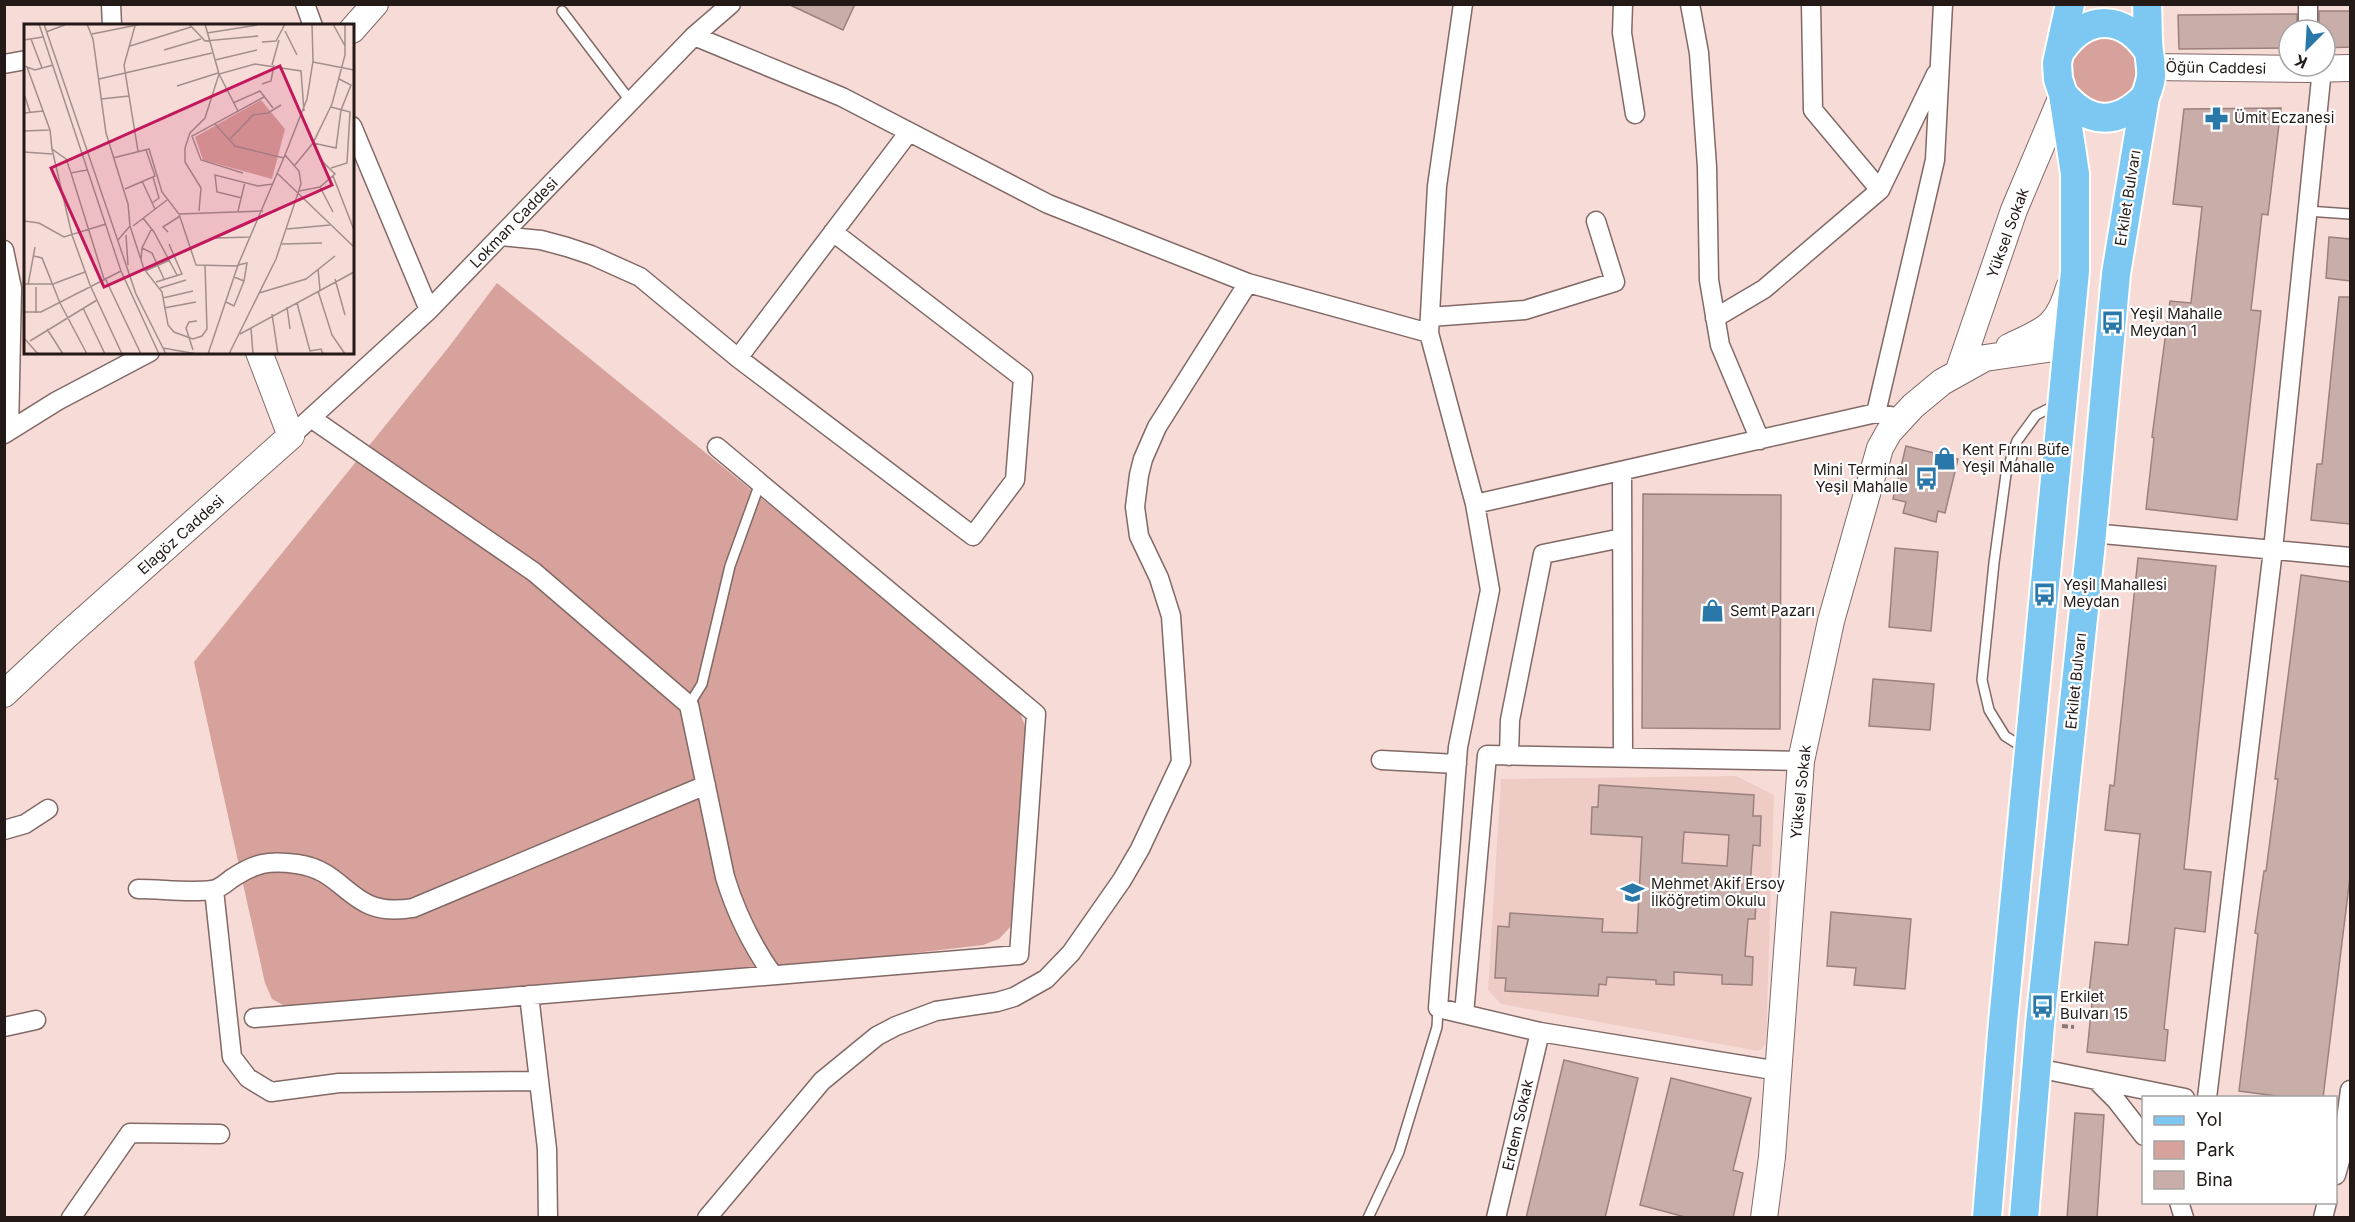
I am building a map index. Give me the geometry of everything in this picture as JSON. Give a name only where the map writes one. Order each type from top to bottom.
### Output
[{"type":"main road","points":[[1987,1218],[2003,1022],[2075,271],[2075,174],[2057,63],[2062,49],[2070,4]]},
{"type":"main road","name":"Erkilet Bulvarı","points":[[2024,1218],[2116,274],[2145,98],[2151,83],[2147,4]]},
{"type":"main road","points":[[2062,49],[2071,36],[2084,27],[2098,23],[2114,23],[2129,29],[2141,39],[2151,59]]},
{"type":"main road","points":[[2063,94],[2073,106],[2087,115],[2103,118],[2119,116],[2133,109],[2145,98]]},
{"type":"street","points":[[111,4],[112,24]]},
{"type":"street","points":[[305,4],[312,24]]},
{"type":"street","points":[[354,28],[375,4]]},
{"type":"street","name":"Lokman Caddesi","points":[[291,436],[429,310],[694,36],[731,4]]},
{"type":"street","points":[[1463,4],[1437,186],[1429,325],[1475,504],[1490,590],[1458,747],[1438,1008],[1540,1032],[1779,1071]]},
{"type":"street","points":[[1623,4],[1622,33],[1635,114]]},
{"type":"street","points":[[1690,4],[1700,53],[1707,167],[1709,280],[1720,345],[1760,440]]},
{"type":"street","points":[[1811,4],[1813,110],[1880,190]]},
{"type":"street","points":[[1475,504],[1760,440],[1888,416],[1935,160],[1943,4]]},
{"type":"street","points":[[694,36],[842,97],[1048,204],[1248,283],[1429,325],[1525,310],[1615,282],[1596,221]]},
{"type":"street","name":"Öğün Caddesi","points":[[2151,59],[2277,66]]},
{"type":"street","points":[[4,64],[24,60]]},
{"type":"street","points":[[1716,318],[1764,289],[1880,190],[1940,67]]},
{"type":"street","points":[[2207,1096],[2273,550],[2307,211],[2313,78]]},
{"type":"street","name":"Yüksel Sokak","points":[[1958,373],[2014,210],[2063,94]]},
{"type":"street","points":[[354,131],[429,310]]},
{"type":"street","points":[[738,358],[909,132]]},
{"type":"street","points":[[501,236],[541,240],[567,247],[640,277],[738,358],[973,536],[1015,480],[1023,378],[833,232]]},
{"type":"street","points":[[4,250],[12,288],[6,431]]},
{"type":"street","points":[[1985,358],[2044,330],[2056,320],[2064,305],[2075,271]]},
{"type":"street","points":[[707,1218],[822,1081],[877,1036],[936,1011],[997,1002],[1014,997],[1046,979],[1071,953],[1115,890],[1140,849],[1181,762],[1172,616],[1160,578],[1138,536],[1135,507],[1138,475],[1157,427],[1248,283]]},
{"type":"street","name":"Yüksel Sokak","points":[[1764,1218],[1772,1158],[1802,761],[1831,621],[1888,416],[1985,358],[2068,346]]},
{"type":"street","points":[[6,431],[146,354]]},
{"type":"street","points":[[260,354],[291,436]]},
{"type":"street","points":[[311,418],[534,572],[689,705],[725,877],[732,900],[750,940],[773,975]]},
{"type":"street","name":"Elagöz Caddesi","points":[[4,694],[291,436]]},
{"type":"street","points":[[254,1018],[1019,955],[1036,714],[717,447]]},
{"type":"street","points":[[1622,472],[1623,758]]},
{"type":"street","points":[[2092,533],[2350,557]]},
{"type":"street","points":[[1509,756],[1510,720],[1543,554],[1622,538]]},
{"type":"street","points":[[1464,1014],[1487,755],[1802,761]]},
{"type":"street","points":[[1381,760],[1457,764]]},
{"type":"street","points":[[138,889],[214,890],[250,866],[284,862],[316,869],[343,886],[353,897],[373,907],[399,910],[413,908],[706,785]]},
{"type":"street","points":[[4,830],[25,824],[48,809]]},
{"type":"street","points":[[214,890],[232,1057],[243,1073],[259,1086],[271,1092],[339,1083],[539,1081]]},
{"type":"street","points":[[528,995],[547,1149],[548,1218]]},
{"type":"street","points":[[4,1027],[36,1020]]},
{"type":"street","name":"Erdem Sokak","points":[[1496,1218],[1540,1032]]},
{"type":"street","points":[[2037,1068],[2176,1096]]},
{"type":"street","points":[[2096,1080],[2116,1100],[2142,1133]]},
{"type":"street","points":[[2337,1171],[2350,1090]]},
{"type":"street","points":[[70,1218],[130,1132],[220,1134]]},
{"type":"lane","points":[[562,11],[630,102]]},
{"type":"lane","points":[[2307,211],[2350,214]]},
{"type":"lane","points":[[2030,753],[2005,736],[1989,710],[1982,680],[2006,474],[2017,441],[2036,415],[2063,402]]},
{"type":"lane","points":[[689,705],[702,684],[730,566],[760,483]]},
{"type":"lane","points":[[1368,1218],[1399,1152],[1437,1027],[1438,1008]]},
{"type":"shaded area","name":"Mehmet Akif Ersoy İlköğretim Okulu","points":[[1736,776],[1774,795],[1766,1043],[1763,1048],[1758,1051],[1501,1004],[1488,990],[1501,779]]},
{"type":"green space","points":[[2099,34],[2133,45],[2141,78],[2128,97],[2107,106],[2085,100],[2070,80],[2071,55]]},
{"type":"green space","points":[[497,283],[1012,702],[1023,720],[1027,740],[1012,925],[999,939],[983,945],[784,968],[285,1006],[272,999],[265,983],[194,662],[448,348]]},
{"type":"building","points":[[788,4],[855,4],[843,30]]},
{"type":"building","points":[[2319,11],[2350,11],[2350,47],[2337,48],[2337,18],[2319,18]]},
{"type":"building","points":[[2297,14],[2297,18],[2277,18],[2277,48],[2179,49],[2178,15]]},
{"type":"building","points":[[2281,108],[2268,215],[2262,214],[2251,310],[2261,311],[2237,520],[2146,509],[2154,438],[2152,437],[2170,301],[2191,303],[2202,207],[2173,204],[2184,109]]},
{"type":"building","points":[[2329,237],[2350,239],[2350,281],[2326,278]]},
{"type":"building","points":[[2339,297],[2350,297],[2350,524],[2311,520],[2317,464],[2322,464]]},
{"type":"building","name":"Mini Terminal Yeşil Mahalle","points":[[1906,446],[1958,459],[1945,513],[1938,511],[1936,522],[1903,513],[1906,502],[1893,499]]},
{"type":"building","name":"Semt Pazarı","points":[[1643,494],[1781,495],[1780,729],[1642,728]]},
{"type":"building","points":[[1895,548],[1938,552],[1931,631],[1889,627]]},
{"type":"building","points":[[2138,558],[2216,566],[2184,869],[2211,872],[2205,932],[2175,928],[2164,1029],[2168,1030],[2165,1061],[2087,1052],[2093,993],[2089,993],[2095,942],[2128,945],[2140,834],[2105,830],[2110,785],[2114,786]]},
{"type":"building","points":[[2301,575],[2350,582],[2350,877],[2323,1096],[2276,1096],[2239,1091],[2258,934],[2255,933],[2278,779],[2275,779]]},
{"type":"building","points":[[1873,679],[1934,684],[1930,730],[1869,726]]},
{"type":"building","points":[[1599,785],[1754,795],[1753,816],[1761,816],[1760,846],[1753,845],[1750,887],[1757,887],[1755,919],[1748,919],[1745,956],[1753,957],[1752,985],[1722,984],[1722,975],[1674,972],[1674,985],[1656,984],[1656,980],[1607,977],[1606,985],[1599,984],[1598,996],[1505,991],[1506,978],[1495,978],[1498,926],[1509,927],[1510,913],[1603,919],[1602,932],[1637,933],[1642,837],[1591,834],[1592,807],[1598,807]],"holes":[[[1684,832],[1729,835],[1727,866],[1682,863]]]},
{"type":"building","points":[[1831,912],[1911,919],[1905,989],[1854,985],[1856,968],[1827,966]]},
{"type":"building","points":[[1564,1060],[1638,1078],[1605,1218],[1526,1218]]},
{"type":"building","points":[[1671,1078],[1751,1098],[1733,1170],[1743,1173],[1733,1218],[1689,1218],[1640,1205]]},
{"type":"building","points":[[2075,1113],[2104,1115],[2097,1218],[2067,1218]]},
{"type":"place","name":"Ümit Eczanesi","points":[[2216,118]]},
{"type":"place","name":"Yeşil Mahalle Meydan 1","points":[[2112,323]]},
{"type":"place","name":"Kent Fırını Büfe Yeşil Mahalle","points":[[1944,459]]},
{"type":"place","name":"Mini Terminal Yeşil Mahalle","points":[[1926,479]]},
{"type":"place","name":"Yeşil Mahallesi Meydan","points":[[2045,594]]},
{"type":"place","name":"Semt Pazarı","points":[[1712,611]]},
{"type":"place","name":"Mehmet Akif Ersoy İlköğretim Okulu","points":[[1633,893]]},
{"type":"place","name":"Erkilet Bulvarı 15","points":[[2042,1006]]}]
